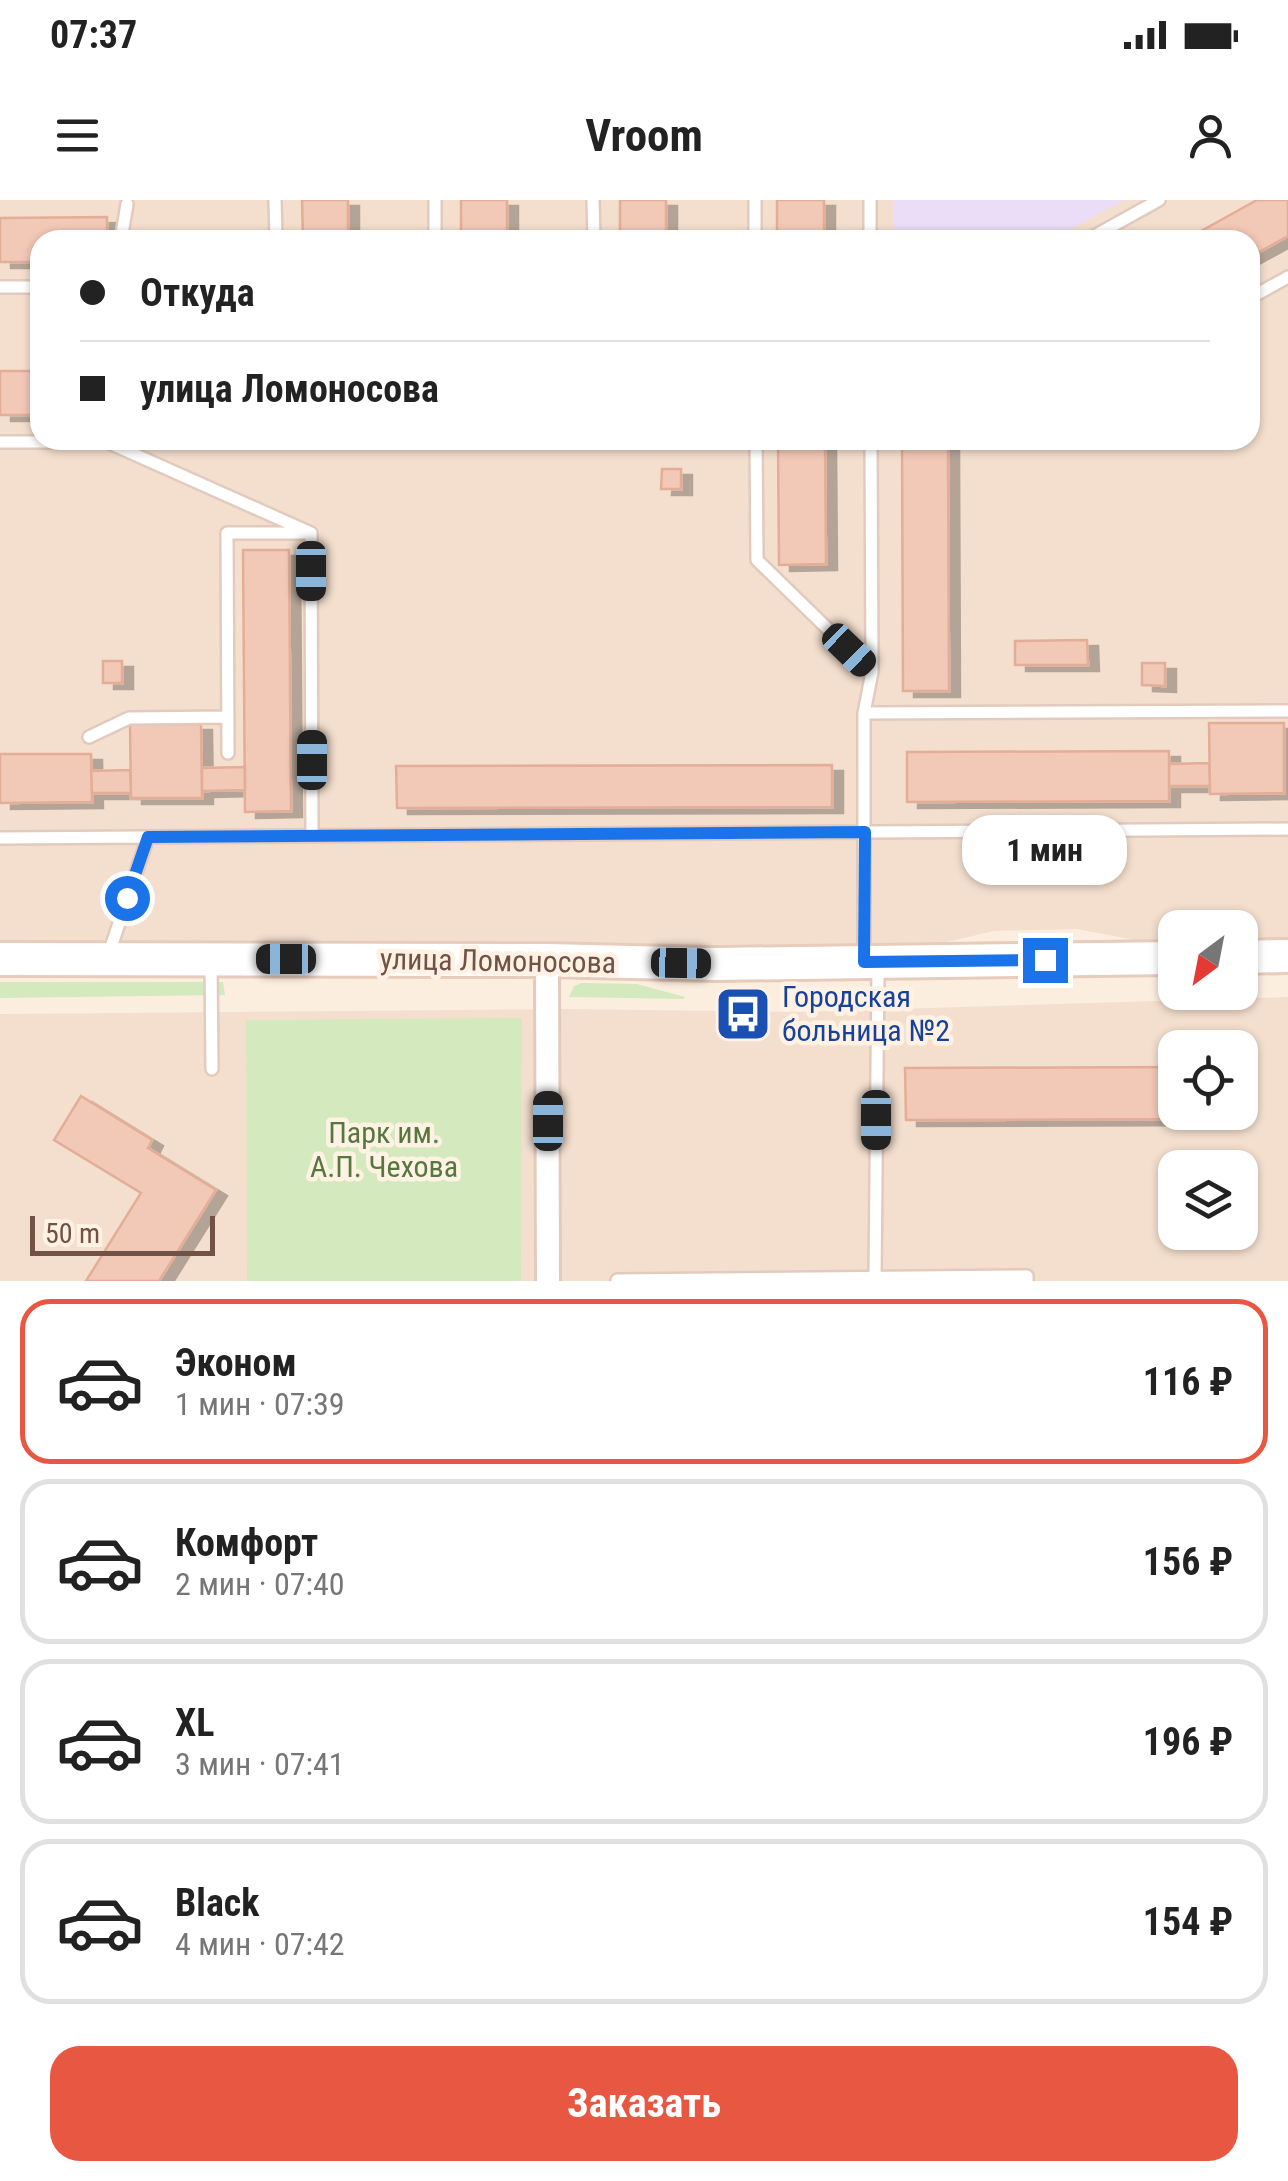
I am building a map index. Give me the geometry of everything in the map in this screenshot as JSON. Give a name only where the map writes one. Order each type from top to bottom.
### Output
[{"type":"main road","points":[[1258,956],[1288,956]]},
{"type":"main road","name":"улица Ломоносова","points":[[0,959],[715,964],[1158,958]]},
{"type":"street","points":[[548,960],[548,1281]]},
{"type":"lane","points":[[276,200],[276,230]]},
{"type":"lane","points":[[435,200],[435,230]]},
{"type":"lane","points":[[594,200],[594,230]]},
{"type":"lane","points":[[755,200],[755,230]]},
{"type":"lane","points":[[870,200],[870,230]]},
{"type":"lane","points":[[1105,230],[1159,200]]},
{"type":"lane","points":[[123,230],[127,204]]},
{"type":"lane","points":[[1260,292],[1288,277]]},
{"type":"lane","points":[[0,287],[30,287]]},
{"type":"lane","points":[[0,442],[30,442]]},
{"type":"lane","points":[[125,450],[310,533]]},
{"type":"lane","points":[[756,450],[757,560],[872,672]]},
{"type":"lane","points":[[871,450],[872,672],[864,713],[872,962],[875,1277]]},
{"type":"lane","points":[[228,752],[226,533],[310,533]]},
{"type":"lane","points":[[310,533],[312,836]]},
{"type":"lane","points":[[864,713],[1288,712]]},
{"type":"lane","points":[[90,737],[129,718],[228,717]]},
{"type":"lane","points":[[0,838],[1288,828]]},
{"type":"lane","points":[[107,959],[148,837]]},
{"type":"lane","points":[[212,959],[212,1069]]},
{"type":"lane","points":[[617,1280],[1028,1276],[1028,1281]]},
{"type":"shaded area","points":[[0,200],[1288,200],[1288,942],[1258,942],[1258,910],[1158,910],[1158,942],[1077,929],[994,931],[934,945],[0,944]]},
{"type":"shaded area","points":[[894,200],[1124,200],[1069,230],[894,230]]},
{"type":"shaded area","points":[[1288,997],[1288,1281],[0,1281],[0,1014],[571,1009],[799,1012],[1158,1001],[1158,1010],[1258,1010],[1258,998]]},
{"type":"green space","points":[[0,982],[223,982],[225,995],[0,998]]},
{"type":"green space","points":[[637,984],[685,997],[569,997],[574,986]]},
{"type":"green space","name":"Парк им. А.П. Чехова","points":[[522,1018],[521,1281],[247,1281],[246,1020]]},
{"type":"building","points":[[302,200],[348,200],[348,230],[303,230]]},
{"type":"building","points":[[461,200],[507,200],[507,230],[461,230]]},
{"type":"building","points":[[620,200],[666,200],[666,230],[620,230]]},
{"type":"building","points":[[777,200],[824,200],[824,230],[777,230]]},
{"type":"building","points":[[1257,200],[1288,200],[1288,236],[1260,251],[1260,230],[1203,230]]},
{"type":"building","points":[[107,217],[107,230],[30,230],[30,262],[0,262],[0,218]]},
{"type":"building","points":[[0,371],[30,371],[30,415],[0,415]]},
{"type":"building","points":[[778,450],[825,450],[826,564],[779,565]]},
{"type":"building","points":[[902,450],[948,450],[949,691],[903,691]]},
{"type":"building","points":[[662,469],[681,469],[681,489],[661,489]]},
{"type":"building","points":[[243,550],[289,550],[291,811],[245,812]]},
{"type":"building","points":[[1087,640],[1088,665],[1015,665],[1015,641]]},
{"type":"building","points":[[103,661],[122,661],[122,683],[103,683]]},
{"type":"building","points":[[1142,663],[1165,663],[1165,686],[1142,685]]},
{"type":"building","points":[[1209,723],[1284,723],[1284,793],[1210,794]]},
{"type":"building","points":[[130,724],[201,724],[202,798],[131,798]]},
{"type":"building","points":[[1169,751],[1169,801],[907,802],[907,752]]},
{"type":"building","points":[[0,754],[91,754],[92,802],[0,803]]},
{"type":"building","points":[[1209,763],[1210,786],[1169,786],[1169,764]]},
{"type":"building","points":[[832,765],[832,807],[397,808],[396,766]]},
{"type":"building","points":[[245,767],[245,790],[202,791],[202,768]]},
{"type":"building","points":[[130,770],[131,793],[92,793],[91,771]]},
{"type":"building","points":[[1158,1067],[1158,1119],[906,1120],[905,1068]]},
{"type":"building","points":[[81,1096],[152,1140],[148,1148],[216,1190],[159,1281],[86,1281],[141,1193],[54,1140]]},
{"type":"place","name":"Городская больница №2","points":[[743,1014]]},
{"type":"route","points":[[127,898],[148,837],[865,832],[864,962],[1045,960]]}]
